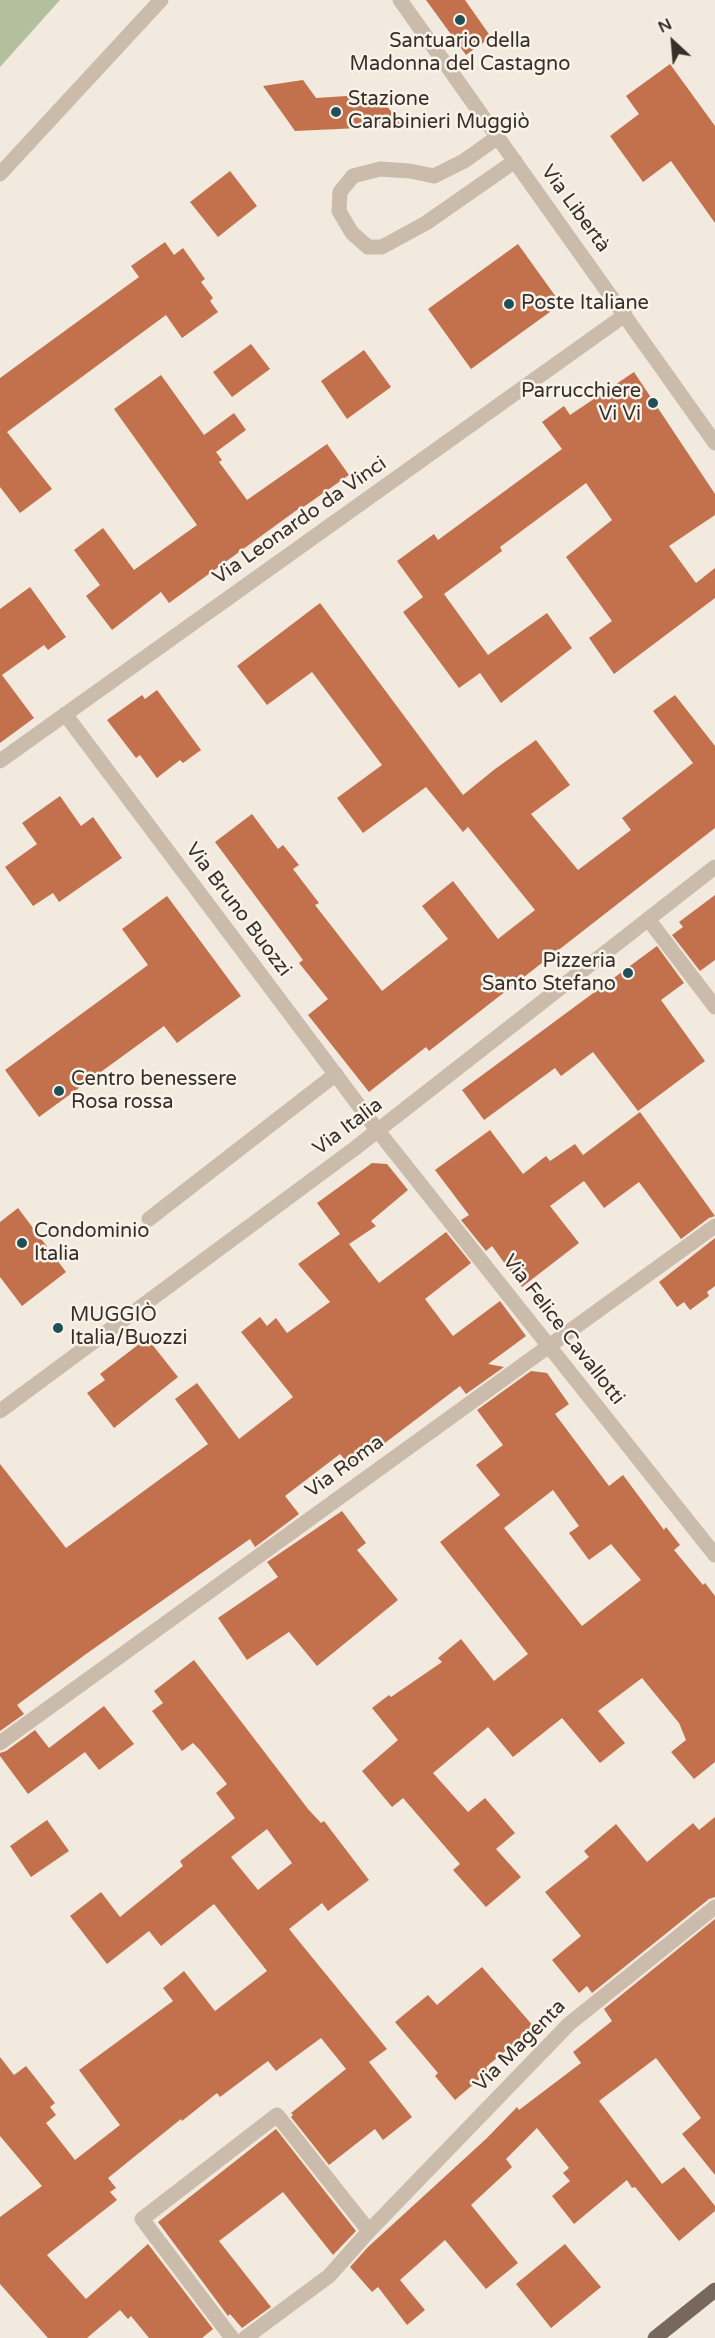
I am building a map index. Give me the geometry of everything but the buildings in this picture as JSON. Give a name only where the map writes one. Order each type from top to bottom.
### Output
[{"type":"main road","points":[[655,2338],[715,2290]]},
{"type":"street","points":[[0,174],[161,0]]},
{"type":"street","name":"Via Libertà","points":[[399,0],[715,443]]},
{"type":"street","points":[[498,137],[464,161],[434,176],[410,171],[380,169],[353,176],[340,192],[339,211],[352,233],[368,247],[382,247],[426,223],[515,161]]},
{"type":"street","name":"Via Leonardo da Vinci","points":[[0,761],[625,315]]},
{"type":"street","name":"Via Bruno Buozzi","points":[[65,714],[378,1131]]},
{"type":"street","name":"Via Italia","points":[[0,1411],[378,1131],[715,867]]},
{"type":"street","points":[[648,919],[715,1007]]},
{"type":"street","points":[[149,1219],[336,1074]]},
{"type":"street","name":"Via Felice Cavallotti","points":[[378,1131],[715,1555]]},
{"type":"street","name":"Via Roma","points":[[0,1743],[715,1226]]},
{"type":"street","name":"Via Magenta","points":[[244,2338],[329,2276],[369,2231],[569,2024],[715,1907]]},
{"type":"street","points":[[232,2338],[142,2219],[277,2115],[369,2231]]},
{"type":"green space","points":[[0,0],[60,0],[0,67]]},
{"type":"place","name":"Santuario della Madonna del Castagno","points":[[460,20]]},
{"type":"place","name":"Stazione Carabinieri Muggiò","points":[[336,112]]},
{"type":"place","name":"Poste Italiane","points":[[509,304]]},
{"type":"place","name":"Parrucchiere Vi Vi","points":[[653,403]]},
{"type":"place","name":"Pizzeria Santo Stefano","points":[[628,973]]},
{"type":"place","name":"Centro benessere Rosa rossa","points":[[59,1091]]},
{"type":"place","name":"Condominio Italia","points":[[22,1243]]},
{"type":"place","name":"MUGGIÒ Italia/Buozzi","points":[[58,1328]]}]
